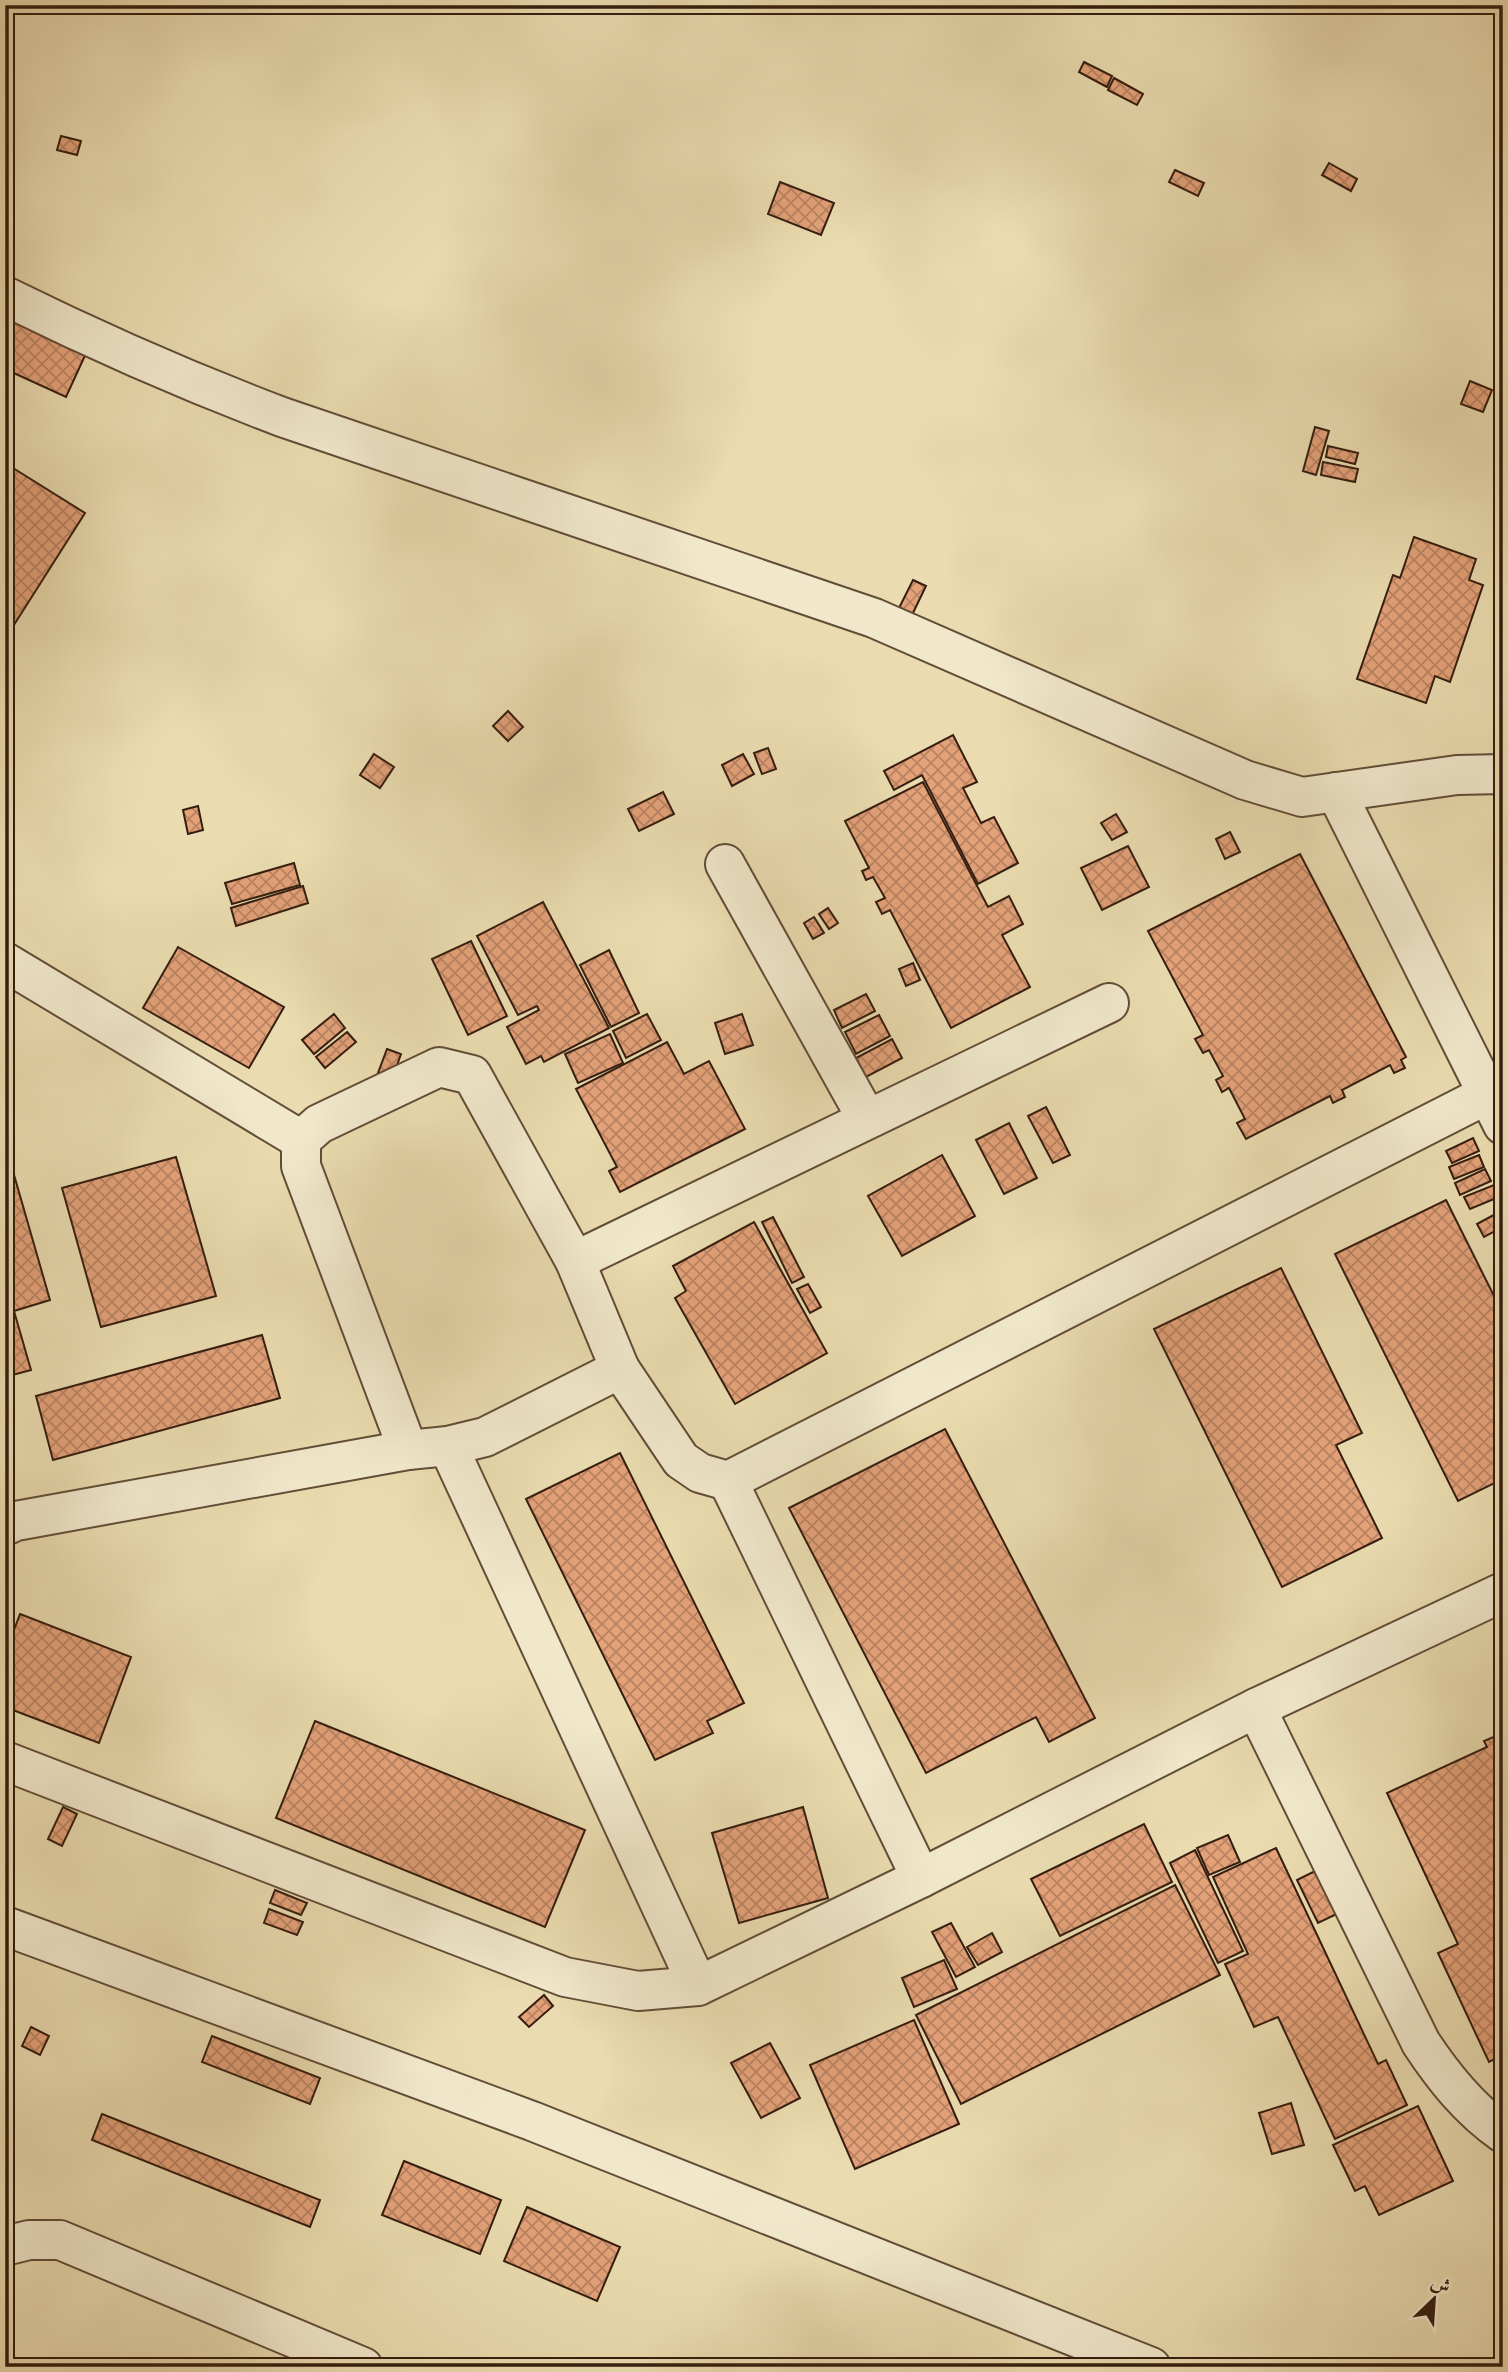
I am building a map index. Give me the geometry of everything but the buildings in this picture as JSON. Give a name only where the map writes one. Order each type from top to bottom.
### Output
[{"type":"street","points":[[5,296],[112,348],[282,417],[874,618],[1245,780],[1302,797],[1457,775],[1503,774]]},
{"type":"street","points":[[300,1140],[319,1124],[439,1067],[472,1075],[575,1261],[620,1369],[681,1460],[700,1473],[728,1481],[1495,1110],[1336,792]]},
{"type":"street","points":[[725,864],[867,1119]]},
{"type":"street","points":[[5,962],[300,1140]]},
{"type":"street","points":[[575,1261],[1109,1003]]},
{"type":"street","points":[[300,1140],[301,1166],[408,1451]]},
{"type":"street","points":[[5,1525],[408,1451],[448,1446],[485,1437],[620,1369]]},
{"type":"street","points":[[448,1446],[698,1986]]},
{"type":"street","points":[[728,1481],[921,1878]]},
{"type":"street","points":[[5,1761],[565,1977],[638,1991],[698,1986],[921,1878],[1256,1708],[1503,1592]]},
{"type":"street","points":[[1256,1708],[1421,2043],[1447,2082],[1488,2123],[1503,2133]]},
{"type":"street","points":[[5,1926],[532,2120],[1152,2367]]},
{"type":"street","points":[[5,2246],[29,2240],[60,2240],[363,2367]]}]
